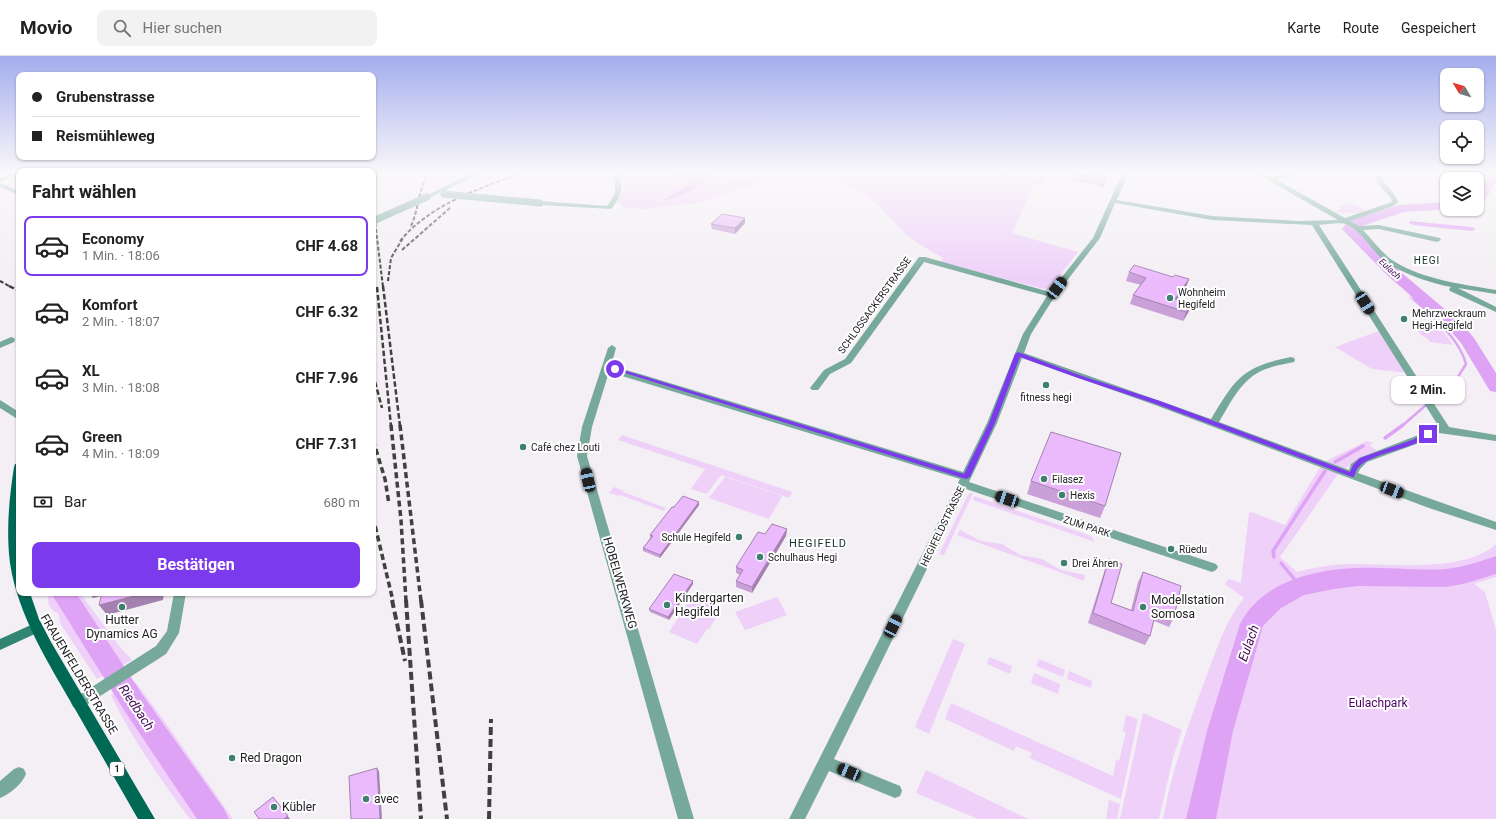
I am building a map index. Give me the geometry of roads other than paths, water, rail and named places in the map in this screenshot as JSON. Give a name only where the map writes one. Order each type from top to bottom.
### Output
[{"type":"main road","name":"FRAUENFELDERSTRASSE","points":[[16,476],[12,487],[8,509],[7,552],[16,588]]},
{"type":"main road","name":"FRAUENFELDERSTRASSE","points":[[19,596],[33,629],[147,819]]},
{"type":"main road","points":[[0,645],[33,629]]},
{"type":"street","points":[[376,220],[399,210]]},
{"type":"street","name":"HEGIFELDSTRASSE","points":[[797,819],[992,423],[1018,354],[1032,326],[1052,295],[1096,238],[1110,210]]},
{"type":"street","points":[[1164,210],[1212,218],[1314,223],[1346,222],[1379,210]]},
{"type":"street","points":[[1324,210],[1356,227],[1389,261],[1404,270],[1440,283],[1496,310]]},
{"type":"street","points":[[1314,223],[1446,430]]},
{"type":"street","points":[[1356,227],[1379,227],[1436,240]]},
{"type":"street","name":"SCHLOSSACKERSTRASSE","points":[[814,388],[827,372],[848,362],[922,258],[1052,295]]},
{"type":"street","points":[[1440,283],[1496,292]]},
{"type":"street","points":[[0,345],[11,340]]},
{"type":"street","name":"HOBELWERKWEG","points":[[612,348],[587,427],[582,456],[686,819]]},
{"type":"street","points":[[1018,354],[1213,423],[1451,512],[1496,526]]},
{"type":"street","points":[[1213,423],[1236,385],[1248,374],[1260,367],[1291,360]]},
{"type":"street","name":"ZUM PARK","points":[[606,368],[644,378],[964,480],[1212,567]]},
{"type":"street","points":[[0,403],[16,415]]},
{"type":"street","points":[[1352,475],[1355,467],[1363,460],[1415,441],[1436,430],[1446,430],[1496,438]]},
{"type":"street","points":[[78,703],[161,650],[173,633],[179,596]]},
{"type":"street","points":[[825,762],[895,791]]},
{"type":"street","points":[[0,792],[19,774]]},
{"type":"waterway","name":"Eulach","points":[[1398,210],[1353,224],[1349,229],[1391,271],[1454,325],[1468,341],[1496,387]]},
{"type":"waterway","points":[[1413,223],[1472,229]]},
{"type":"waterway","points":[[1416,292],[1413,295],[1414,299],[1437,320],[1452,337],[1463,355],[1466,364],[1448,393],[1432,402]]},
{"type":"waterway","points":[[1402,426],[1426,405]]},
{"type":"waterway","points":[[1385,438],[1403,425]]},
{"type":"waterway","points":[[1335,462],[1363,446]]},
{"type":"waterway","points":[[1274,557],[1273,551],[1325,471]]},
{"type":"waterway","points":[[1281,563],[1300,586]]},
{"type":"waterway","name":"Eulach","points":[[1201,819],[1220,731],[1252,624],[1259,614],[1273,601],[1296,589],[1330,581],[1357,577],[1445,578],[1480,572],[1496,565]]},
{"type":"waterway","name":"Riedbach","points":[[65,596],[133,702],[214,819]]},
{"type":"railway","points":[[411,226],[417,210]]},
{"type":"railway","points":[[400,241],[425,217],[437,210]]},
{"type":"railway","points":[[402,250],[448,210]]},
{"type":"railway","points":[[376,230],[383,287]]},
{"type":"railway","points":[[388,281],[391,258],[403,238]]},
{"type":"railway","points":[[0,281],[11,287]]},
{"type":"railway","points":[[383,286],[400,426]]},
{"type":"railway","points":[[11,287],[16,290]]},
{"type":"railway","points":[[377,287],[391,426]]},
{"type":"railway","points":[[376,385],[382,408]]},
{"type":"railway","points":[[391,425],[401,520],[406,601]]},
{"type":"railway","points":[[400,425],[421,601]]},
{"type":"railway","points":[[376,450],[385,479],[389,504]]},
{"type":"railway","points":[[376,530],[393,601]]},
{"type":"railway","points":[[392,600],[405,661]]},
{"type":"railway","points":[[406,600],[421,819]]},
{"type":"railway","points":[[421,600],[447,819]]},
{"type":"railway","points":[[489,819],[491,719]]},
{"type":"place","name":"Wohnheim Hegifeld","points":[[1170,298]]},
{"type":"place","name":"Mehrzweckraum Hegi-Hegifeld","points":[[1404,319]]},
{"type":"place","name":"fitness hegi","points":[[1046,385]]},
{"type":"place","name":"Café chez Louti","points":[[523,447]]},
{"type":"place","name":"Filasez","points":[[1044,479]]},
{"type":"place","name":"Hexis","points":[[1062,495]]},
{"type":"place","name":"Schule Hegifeld","points":[[739,537]]},
{"type":"place","name":"Rüedu","points":[[1171,549]]},
{"type":"place","name":"Schulhaus Hegi","points":[[760,557]]},
{"type":"place","name":"Drei Ähren","points":[[1064,563]]},
{"type":"place","name":"Kindergarten Hegifeld","points":[[667,605]]},
{"type":"place","name":"Hutter Dynamics AG","points":[[122,607]]},
{"type":"place","name":"Modellstation Somosa","points":[[1143,607]]},
{"type":"place","name":"Red Dragon","points":[[232,758]]},
{"type":"place","name":"avec","points":[[366,799]]},
{"type":"place","name":"Kübler","points":[[274,807]]},
{"type":"district","name":"HEGI","points":[[1427,260]]},
{"type":"district","name":"HEGIFELD","points":[[818,543]]},
{"type":"park label","name":"Eulachpark","points":[[1378,703]]}]
